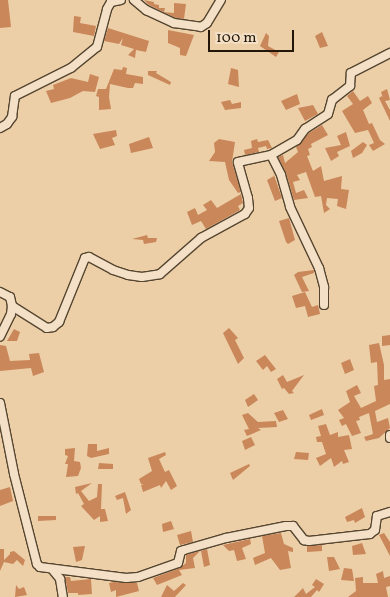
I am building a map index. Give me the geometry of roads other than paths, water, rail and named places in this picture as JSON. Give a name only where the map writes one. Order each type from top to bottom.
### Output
[{"type":"street","points":[[0,128],[12,117],[15,96],[71,68],[97,47],[107,9],[111,2],[121,0]]},
{"type":"street","points":[[134,0],[146,10],[174,23],[201,27],[207,23],[220,0]]},
{"type":"street","points":[[12,306],[47,328],[53,327],[59,322],[85,258],[89,257],[113,270],[128,275],[142,278],[160,274],[201,238],[246,214],[249,208],[248,198],[238,162],[271,155],[297,140],[305,129],[328,114],[332,100],[350,86],[351,73],[390,53]]},
{"type":"street","points":[[271,155],[281,175],[290,207],[319,268],[324,287],[324,305]]},
{"type":"street","points":[[0,292],[10,297],[12,306],[11,314],[0,337]]},
{"type":"street","points":[[0,403],[14,474],[37,564],[40,567],[126,578],[138,577],[178,563],[181,551],[226,538],[286,526],[292,526],[304,540],[309,541],[370,534],[375,530],[377,516],[390,512]]},
{"type":"street","points":[[52,569],[60,579],[63,597]]}]
